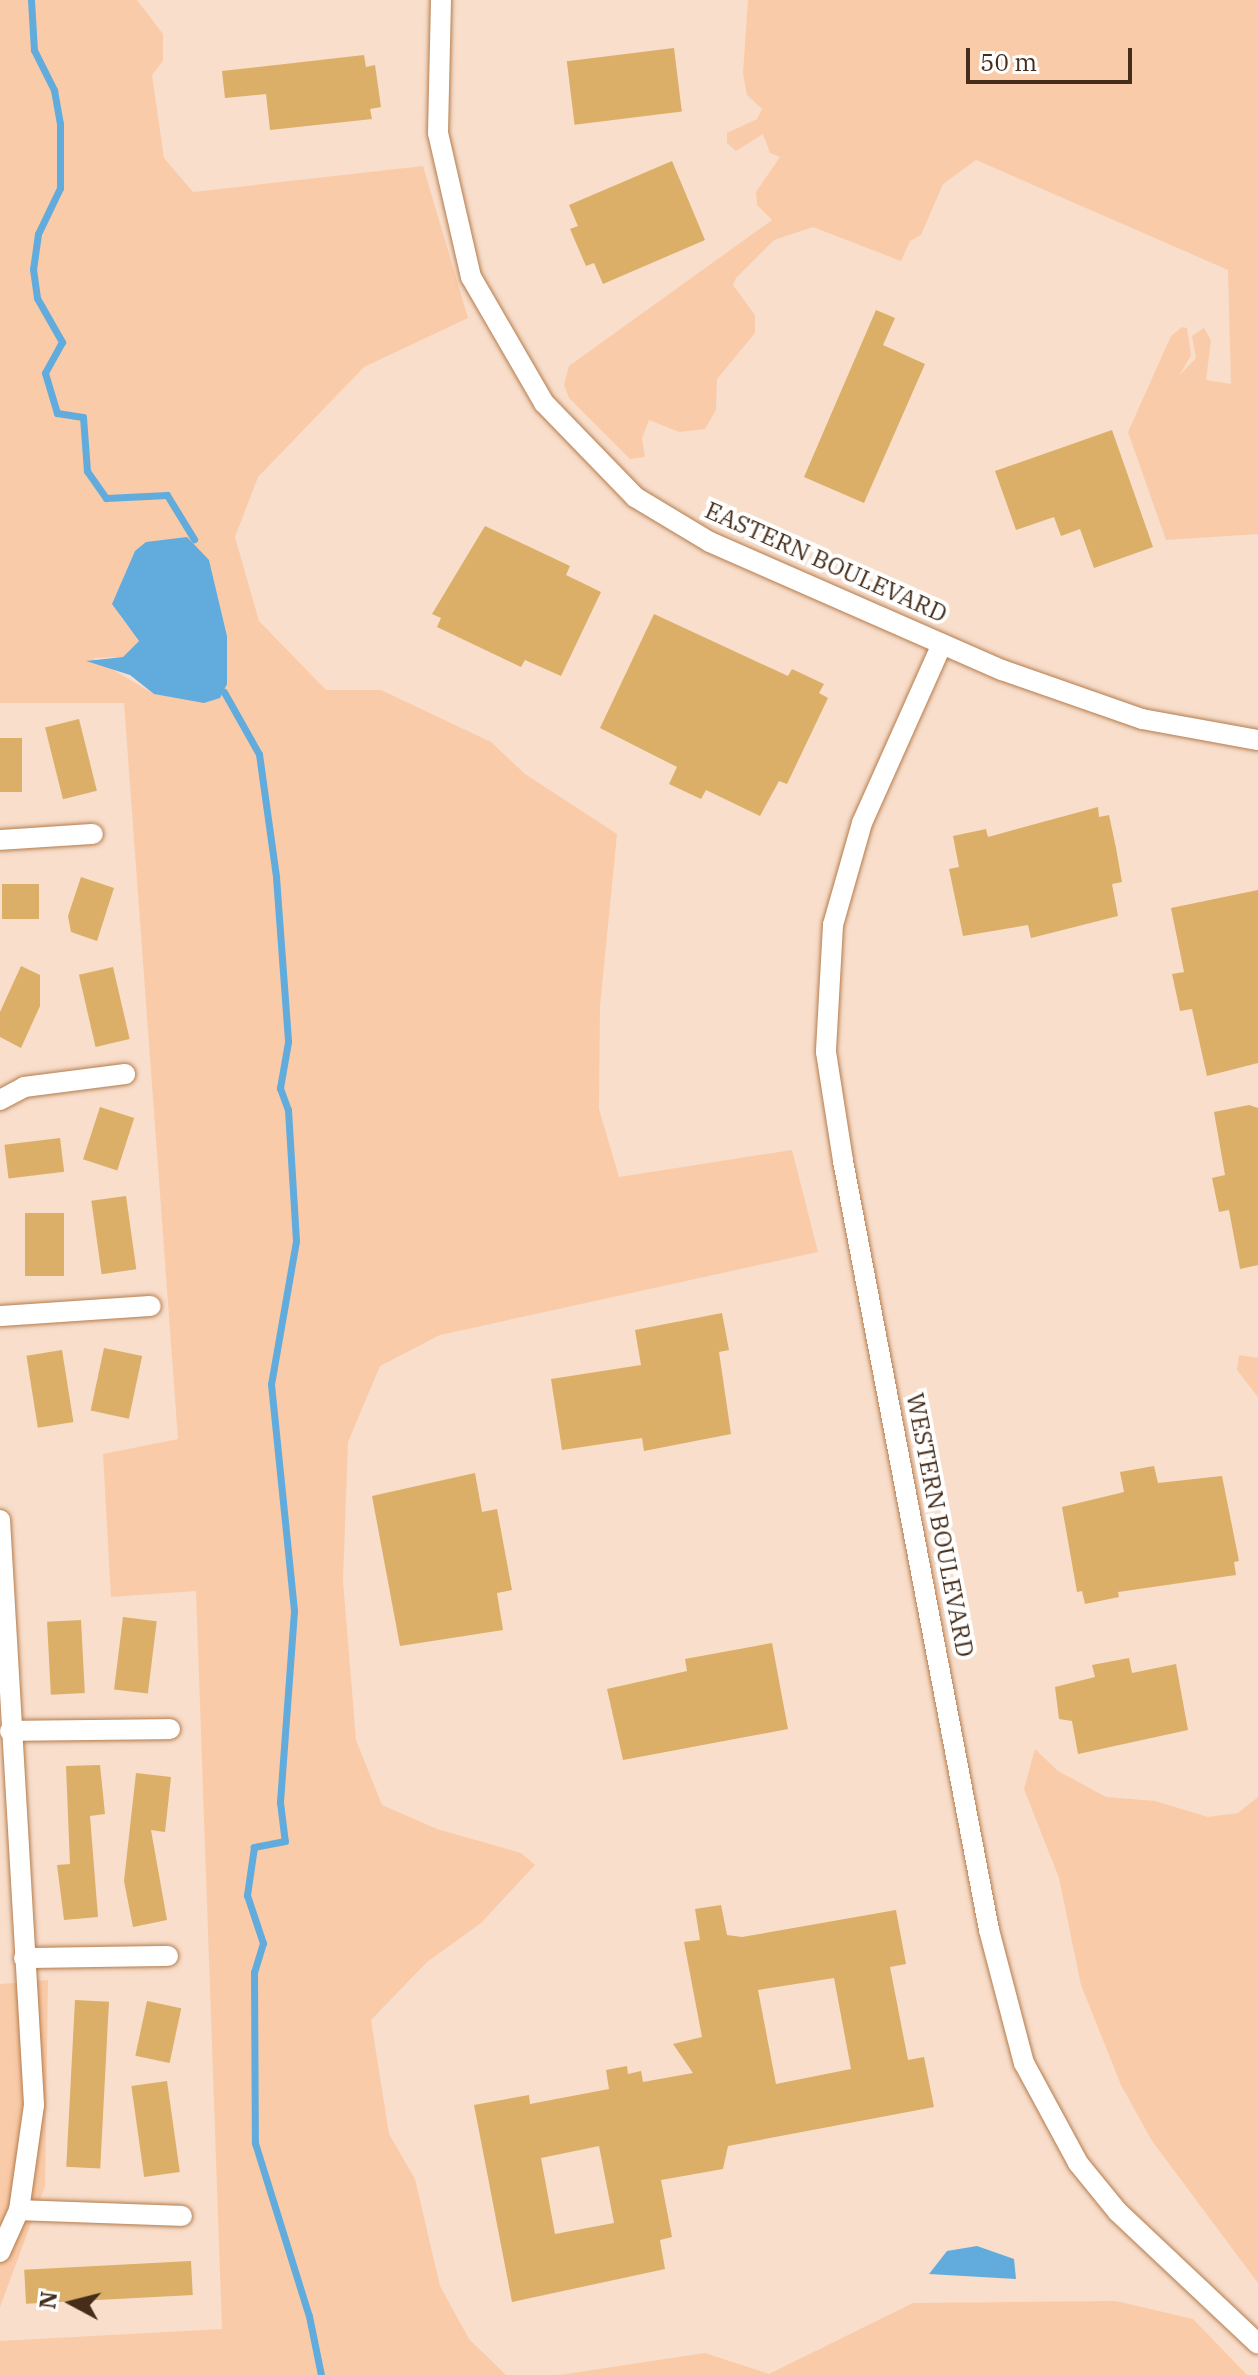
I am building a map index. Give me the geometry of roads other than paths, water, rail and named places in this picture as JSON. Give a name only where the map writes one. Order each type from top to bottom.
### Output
[{"type":"street","name":"EASTERN BOULEVARD","points":[[441,0],[436,82],[447,192],[471,277],[544,403],[635,497],[685,527],[942,644],[1142,719],[1258,740]]},
{"type":"street","name":"WESTERN BOULEVARD","points":[[942,644],[862,823],[833,925],[826,1052],[840,1146],[989,1930],[1024,2063],[1078,2163],[1118,2212],[1258,2344]]},
{"type":"street","points":[[0,840],[93,834]]},
{"type":"street","points":[[0,1100],[24,1087],[125,1074]]},
{"type":"street","points":[[0,1316],[151,1306]]},
{"type":"street","points":[[0,1520],[10,1731],[8,1842],[24,1958],[34,2105],[19,2210],[0,2252]]},
{"type":"street","points":[[10,1731],[170,1729]]},
{"type":"street","points":[[24,1958],[168,1956]]},
{"type":"street","points":[[19,2210],[182,2216]]},
{"type":"water","points":[[187,537],[209,560],[227,636],[227,684],[220,698],[204,703],[154,694],[130,675],[86,661],[123,657],[139,641],[112,604],[135,551],[146,542]]},
{"type":"water","points":[[977,2246],[1014,2259],[1016,2279],[929,2274],[947,2251]]},
{"type":"waterway","points":[[31,0],[34,50],[54,90],[60,124],[60,188],[38,234],[33,269],[37,298],[62,342],[45,373],[57,413],[83,417],[87,471],[106,498],[167,495],[194,539]]},
{"type":"waterway","points":[[224,692],[259,754],[276,877],[288,1042],[280,1088],[288,1110],[296,1241],[271,1384],[294,1611],[280,1802],[285,1841],[254,1847],[247,1895],[263,1943],[254,1972],[255,2143],[309,2316],[321,2375]]}]
